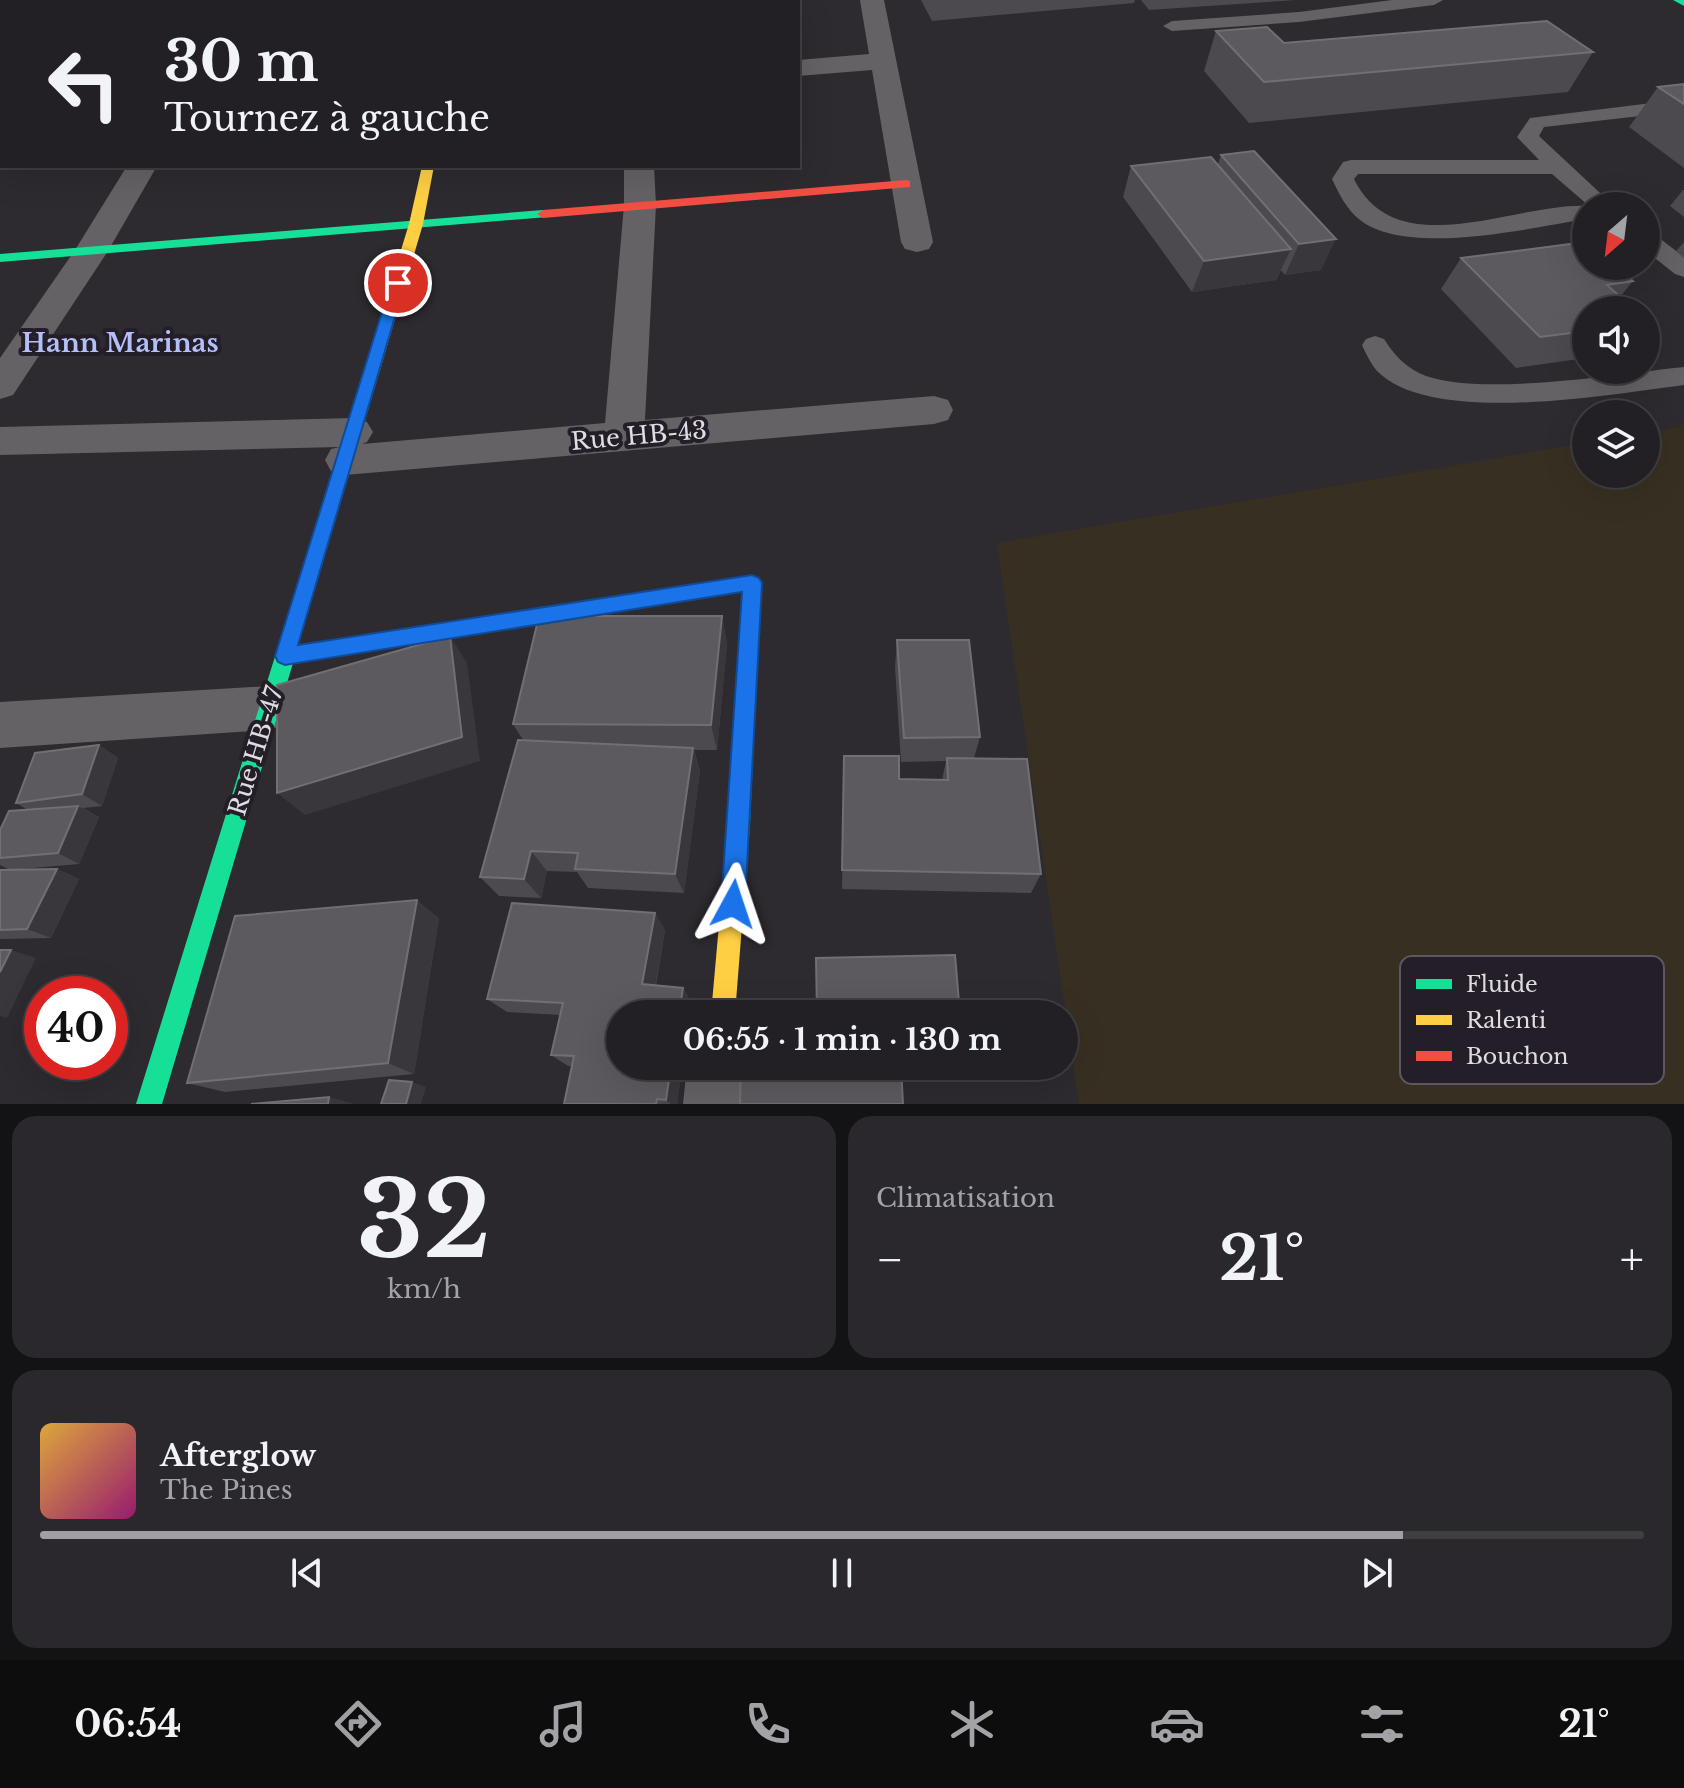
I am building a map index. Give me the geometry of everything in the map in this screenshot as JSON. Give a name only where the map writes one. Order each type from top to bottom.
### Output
[{"type":"street","points":[[872,0],[917,242]]},
{"type":"street","points":[[1678,0],[1684,3]]},
{"type":"street","points":[[800,68],[883,61]]},
{"type":"street","points":[[0,386],[91,251],[141,168]]},
{"type":"street","name":"Rue HB-47","points":[[149,1104],[416,224],[428,168]]},
{"type":"street","points":[[624,437],[640,205],[639,168]]},
{"type":"street","points":[[0,258],[906,184]]},
{"type":"street","name":"Rue HB-43","points":[[0,441],[349,446],[624,437],[934,410]]},
{"type":"street","points":[[285,656],[752,583],[738,850],[724,1000]]},
{"type":"street","points":[[0,725],[269,708]]},
{"type":"street","points":[[715,1104],[717,1080]]},
{"type":"lane","points":[[1172,26],[1314,16],[1434,0]]},
{"type":"lane","points":[[1587,192],[1528,137],[1537,122],[1684,105]]},
{"type":"lane","points":[[1558,167],[1351,167],[1343,179],[1352,198],[1373,219],[1411,231],[1458,230],[1572,214]]},
{"type":"lane","points":[[1660,250],[1684,269]]},
{"type":"lane","points":[[1375,345],[1389,367],[1418,383],[1451,392],[1488,395],[1684,376]]},
{"type":"shaded area","points":[[1684,426],[1684,1104],[1079,1104],[1075,1080],[1078,1080],[1078,1000],[1064,1000],[997,543],[1572,445],[1572,488],[1660,488],[1660,430]]},
{"type":"building","points":[[1547,21],[1593,52],[1264,82],[1216,31],[1267,27],[1284,43]]},
{"type":"building","points":[[1684,84],[1684,104],[1658,87]]},
{"type":"building","points":[[1254,151],[1336,239],[1299,244],[1221,155]]},
{"type":"building","points":[[1211,157],[1291,249],[1204,261],[1131,166]]},
{"type":"building","points":[[1572,244],[1572,280],[1633,281],[1607,285],[1619,296],[1572,296],[1572,333],[1540,337],[1461,258]]},
{"type":"building","points":[[539,616],[722,616],[711,725],[513,724]]},
{"type":"building","points":[[450,636],[462,737],[277,793],[277,685]]},
{"type":"building","points":[[897,640],[969,640],[980,737],[904,738]]},
{"type":"building","points":[[518,740],[693,748],[675,874],[575,869],[578,853],[531,851],[524,879],[480,877]]},
{"type":"building","points":[[99,745],[82,794],[16,803],[35,753]]},
{"type":"building","points":[[844,756],[899,756],[899,779],[948,780],[947,758],[1027,759],[1041,874],[842,870]]},
{"type":"building","points":[[78,806],[58,853],[0,858],[0,830],[9,811]]},
{"type":"building","points":[[57,869],[27,929],[0,930],[0,870]]},
{"type":"building","points":[[417,900],[388,1063],[187,1083],[235,916]]},
{"type":"building","points":[[512,903],[655,913],[642,984],[683,988],[681,1000],[606,1000],[606,1080],[669,1080],[666,1100],[657,1099],[656,1104],[564,1104],[574,1056],[551,1055],[563,1003],[487,999]]},
{"type":"building","points":[[0,950],[11,950],[0,972]]},
{"type":"building","points":[[955,955],[959,1000],[817,1000],[816,958]]},
{"type":"building","points":[[389,1080],[412,1082],[406,1104],[381,1104]]},
{"type":"building","points":[[741,1080],[902,1080],[903,1104],[740,1104]]},
{"type":"building","points":[[329,1097],[328,1104],[251,1104]]},
{"type":"traffic: fast","points":[[1678,0],[1684,3]]},
{"type":"traffic: fast","points":[[0,258],[543,214]]},
{"type":"traffic: fast","points":[[149,1104],[372,370]]},
{"type":"traffic: fast","points":[[285,656],[752,583],[739,824]]},
{"type":"traffic: slow","points":[[372,370],[416,224],[428,168]]},
{"type":"traffic: slow","points":[[724,1000],[739,824]]},
{"type":"traffic: jam","points":[[543,214],[906,184]]},
{"type":"district","name":"Hann Marinas","points":[[120,343]]},
{"type":"route","points":[[398,283],[285,656],[752,583],[733,904]]}]
